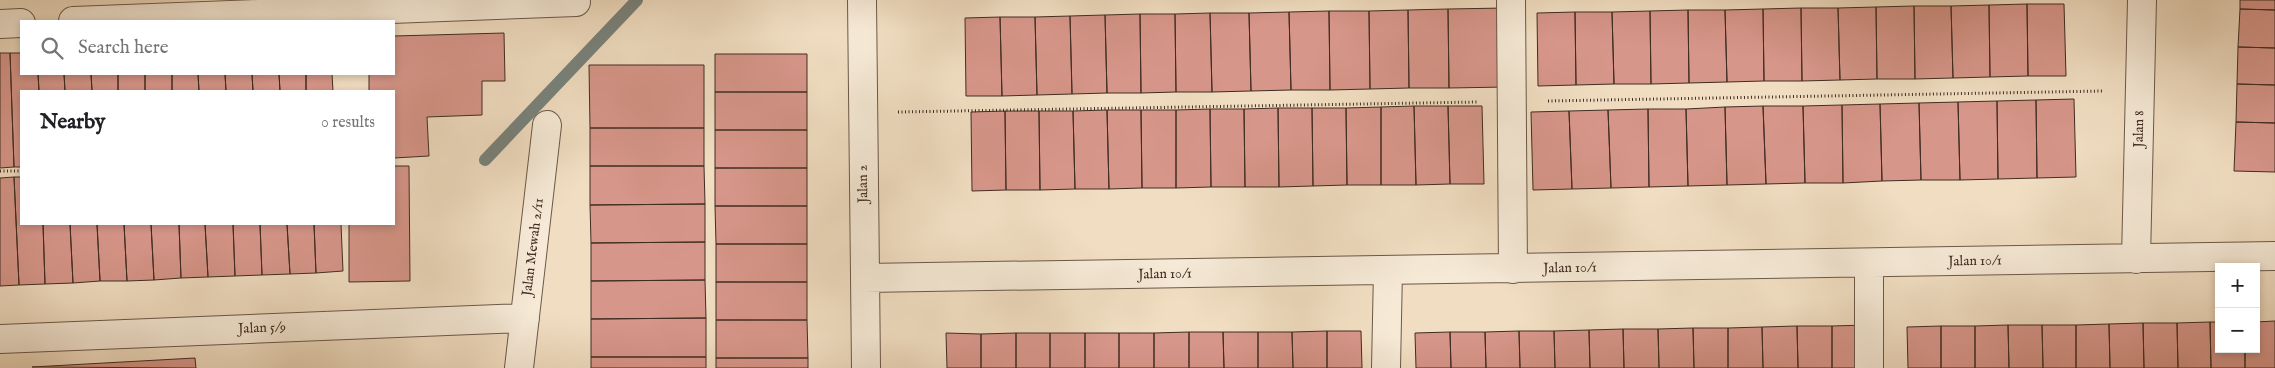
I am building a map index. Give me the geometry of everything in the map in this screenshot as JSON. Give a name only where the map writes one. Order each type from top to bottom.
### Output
[{"type":"street","name":"Jalan 2","points":[[862,0],[866,368]]},
{"type":"street","points":[[1511,0],[1513,269]]},
{"type":"street","name":"Jalan 8","points":[[2136,259],[2142,0]]},
{"type":"street","points":[[78,20],[123,10],[576,2]]},
{"type":"street","points":[[0,24],[20,23]]},
{"type":"street","name":"Jalan Mewah 2/11","points":[[519,368],[547,125]]},
{"type":"street","name":"Jalan 10/1","points":[[865,278],[2275,256]]},
{"type":"street","points":[[1869,262],[1869,368]]},
{"type":"street","points":[[1386,368],[1388,270]]},
{"type":"street","name":"Jalan 5/9","points":[[0,339],[525,318]]},
{"type":"path","points":[[0,172],[20,171]]},
{"type":"building","points":[[2240,0],[2275,0],[2275,10],[2240,9]]},
{"type":"building","points":[[2027,4],[2028,76],[1990,77],[1989,5]]},
{"type":"building","points":[[2027,4],[2064,4],[2066,76],[2028,76]]},
{"type":"building","points":[[1989,5],[1990,77],[1953,78],[1951,6]]},
{"type":"building","points":[[1914,6],[1915,79],[1877,79],[1876,7]]},
{"type":"building","points":[[1914,6],[1951,6],[1953,78],[1915,79]]},
{"type":"building","points":[[1876,7],[1877,79],[1840,80],[1838,8]]},
{"type":"building","points":[[1505,8],[1507,87],[1449,88],[1448,9]]},
{"type":"building","points":[[1801,8],[1802,81],[1764,81],[1763,9]]},
{"type":"building","points":[[1801,8],[1838,8],[1840,80],[1802,81]]},
{"type":"building","points":[[1448,9],[1449,88],[1409,88],[1408,10]]},
{"type":"building","points":[[1763,9],[1764,81],[1727,82],[1725,10]]},
{"type":"building","points":[[2240,9],[2275,10],[2275,48],[2238,47]]},
{"type":"building","points":[[1408,10],[1409,88],[1370,89],[1369,11]]},
{"type":"building","points":[[1688,10],[1689,83],[1651,84],[1650,11]]},
{"type":"building","points":[[1688,10],[1725,10],[1727,82],[1689,83]]},
{"type":"building","points":[[1329,11],[1330,90],[1291,90],[1289,12]]},
{"type":"building","points":[[1329,11],[1369,11],[1370,89],[1330,90]]},
{"type":"building","points":[[1650,11],[1651,84],[1614,84],[1612,12]]},
{"type":"building","points":[[1289,12],[1291,90],[1251,91],[1249,13]]},
{"type":"building","points":[[1575,12],[1576,85],[1538,86],[1537,13]]},
{"type":"building","points":[[1575,12],[1612,12],[1614,84],[1576,85]]},
{"type":"building","points":[[1210,13],[1212,92],[1176,92],[1175,14]]},
{"type":"building","points":[[1210,13],[1249,13],[1251,91],[1212,92]]},
{"type":"building","points":[[1140,14],[1141,93],[1107,93],[1105,15]]},
{"type":"building","points":[[1140,14],[1175,14],[1176,92],[1141,93]]},
{"type":"building","points":[[1105,15],[1107,93],[1072,94],[1070,16]]},
{"type":"building","points":[[1070,16],[1072,94],[1037,95],[1035,17]]},
{"type":"building","points":[[1000,17],[1002,96],[966,96],[965,18]]},
{"type":"building","points":[[1000,17],[1035,17],[1037,95],[1002,96]]},
{"type":"building","points":[[504,33],[505,81],[482,81],[482,115],[427,117],[429,156],[395,158],[395,90],[369,90],[369,75],[395,75],[395,36]]},
{"type":"building","points":[[2238,47],[2275,48],[2275,85],[2237,84]]},
{"type":"building","points":[[0,53],[10,53],[14,167],[0,168]]},
{"type":"building","points":[[10,53],[20,53],[20,75],[38,75],[39,90],[20,90],[20,167],[14,167]]},
{"type":"building","points":[[715,54],[807,54],[807,92],[715,92]]},
{"type":"building","points":[[589,65],[704,65],[704,128],[590,128]]},
{"type":"building","points":[[38,75],[64,75],[65,90],[39,90]]},
{"type":"building","points":[[64,75],[91,75],[92,90],[65,90]]},
{"type":"building","points":[[91,75],[118,75],[118,90],[92,90]]},
{"type":"building","points":[[118,75],[145,75],[145,90],[118,90]]},
{"type":"building","points":[[145,75],[172,75],[172,90],[145,90]]},
{"type":"building","points":[[172,75],[198,75],[199,90],[172,90]]},
{"type":"building","points":[[198,75],[225,75],[226,90],[199,90]]},
{"type":"building","points":[[225,75],[252,75],[253,90],[226,90]]},
{"type":"building","points":[[252,75],[279,75],[280,90],[253,90]]},
{"type":"building","points":[[279,75],[306,75],[306,90],[280,90]]},
{"type":"building","points":[[306,75],[332,75],[333,90],[306,90]]},
{"type":"building","points":[[2237,84],[2275,85],[2275,123],[2236,122]]},
{"type":"building","points":[[715,92],[807,92],[807,130],[715,130]]},
{"type":"building","points":[[2074,99],[2076,177],[2037,178],[2036,100]]},
{"type":"building","points":[[2036,100],[2037,178],[1998,179],[1997,101]]},
{"type":"building","points":[[1997,101],[1998,179],[1960,180],[1958,102]]},
{"type":"building","points":[[1958,102],[1960,180],[1921,180],[1919,103]]},
{"type":"building","points":[[1919,103],[1921,180],[1882,181],[1880,104]]},
{"type":"building","points":[[1880,104],[1882,181],[1843,183],[1842,105]]},
{"type":"building","points":[[1842,105],[1843,183],[1805,183],[1803,106]]},
{"type":"building","points":[[1414,106],[1448,106],[1450,184],[1416,185]]},
{"type":"building","points":[[1414,106],[1416,185],[1381,185],[1381,107]]},
{"type":"building","points":[[1448,106],[1482,106],[1484,184],[1450,184]]},
{"type":"building","points":[[1763,106],[1766,184],[1727,185],[1725,107]]},
{"type":"building","points":[[1763,106],[1803,106],[1805,183],[1766,184]]},
{"type":"building","points":[[1381,107],[1381,185],[1347,185],[1346,108]]},
{"type":"building","points":[[1725,107],[1727,185],[1688,186],[1686,109]]},
{"type":"building","points":[[1278,108],[1312,108],[1313,186],[1279,187]]},
{"type":"building","points":[[1278,108],[1279,187],[1245,187],[1244,109]]},
{"type":"building","points":[[1312,108],[1346,108],[1347,185],[1313,186]]},
{"type":"building","points":[[1210,109],[1244,109],[1245,187],[1211,187]]},
{"type":"building","points":[[1210,109],[1211,187],[1176,188],[1176,110]]},
{"type":"building","points":[[1648,109],[1649,187],[1611,188],[1608,110]]},
{"type":"building","points":[[1648,109],[1686,109],[1688,186],[1649,187]]},
{"type":"building","points":[[1107,110],[1141,110],[1142,188],[1109,189]]},
{"type":"building","points":[[1107,110],[1109,189],[1075,189],[1073,111]]},
{"type":"building","points":[[1141,110],[1176,110],[1176,188],[1142,188]]},
{"type":"building","points":[[1608,110],[1611,188],[1572,189],[1569,111]]},
{"type":"building","points":[[1005,111],[1039,111],[1040,190],[1006,190]]},
{"type":"building","points":[[1005,111],[1006,190],[972,191],[971,112]]},
{"type":"building","points":[[1039,111],[1073,111],[1075,189],[1040,190]]},
{"type":"building","points":[[1569,111],[1572,189],[1533,190],[1531,112]]},
{"type":"building","points":[[2236,122],[2275,123],[2275,172],[2234,171]]},
{"type":"building","points":[[590,128],[704,128],[704,166],[590,166]]},
{"type":"building","points":[[715,130],[807,130],[807,168],[715,168]]},
{"type":"building","points":[[395,166],[409,166],[410,281],[349,282],[349,225],[395,225]]},
{"type":"building","points":[[590,166],[704,166],[705,204],[590,205]]},
{"type":"building","points":[[715,168],[807,168],[807,206],[715,206]]},
{"type":"building","points":[[14,177],[20,177],[20,225],[43,225],[45,284],[19,285]]},
{"type":"building","points":[[14,177],[19,285],[0,286],[0,178]]},
{"type":"building","points":[[705,204],[705,242],[591,243],[590,205]]},
{"type":"building","points":[[715,206],[807,206],[807,244],[716,244]]},
{"type":"building","points":[[43,225],[70,225],[73,283],[45,284]]},
{"type":"building","points":[[70,225],[97,225],[100,281],[73,283]]},
{"type":"building","points":[[97,225],[124,225],[127,281],[100,281]]},
{"type":"building","points":[[124,225],[151,225],[154,280],[127,281]]},
{"type":"building","points":[[151,225],[179,225],[181,278],[154,280]]},
{"type":"building","points":[[179,225],[205,225],[208,277],[181,278]]},
{"type":"building","points":[[205,225],[233,225],[235,276],[208,277]]},
{"type":"building","points":[[233,225],[260,225],[262,275],[235,276]]},
{"type":"building","points":[[260,225],[287,225],[290,274],[262,275]]},
{"type":"building","points":[[287,225],[314,225],[316,273],[290,274]]},
{"type":"building","points":[[314,225],[341,225],[343,271],[316,273]]},
{"type":"building","points":[[705,242],[705,280],[591,281],[591,243]]},
{"type":"building","points":[[716,244],[807,244],[807,282],[716,282]]},
{"type":"building","points":[[705,280],[706,318],[591,319],[591,281]]},
{"type":"building","points":[[716,282],[807,282],[807,320],[716,320]]},
{"type":"building","points":[[706,318],[706,357],[591,357],[591,319]]},
{"type":"building","points":[[716,320],[807,320],[808,358],[716,358]]},
{"type":"building","points":[[2275,321],[2275,368],[2245,368],[2245,353],[2260,353],[2260,322]]},
{"type":"building","points":[[2210,322],[2211,368],[2178,368],[2177,323]]},
{"type":"building","points":[[2210,322],[2215,322],[2215,353],[2245,353],[2245,368],[2211,368]]},
{"type":"building","points":[[2143,323],[2144,368],[2110,368],[2109,324]]},
{"type":"building","points":[[2143,323],[2177,323],[2178,368],[2144,368]]},
{"type":"building","points":[[2109,324],[2110,368],[2076,368],[2076,325]]},
{"type":"building","points":[[1866,325],[1867,368],[1832,368],[1832,326]]},
{"type":"building","points":[[2008,325],[2009,368],[1975,368],[1975,326]]},
{"type":"building","points":[[2008,325],[2042,325],[2043,368],[2009,368]]},
{"type":"building","points":[[2042,325],[2076,325],[2076,368],[2043,368]]},
{"type":"building","points":[[1797,326],[1798,368],[1763,368],[1762,327]]},
{"type":"building","points":[[1797,326],[1832,326],[1832,368],[1798,368]]},
{"type":"building","points":[[1941,326],[1941,368],[1908,368],[1907,327]]},
{"type":"building","points":[[1941,326],[1975,326],[1975,368],[1941,368]]},
{"type":"building","points":[[1762,327],[1763,368],[1728,368],[1728,328]]},
{"type":"building","points":[[1693,328],[1694,368],[1659,368],[1658,329]]},
{"type":"building","points":[[1693,328],[1728,328],[1728,368],[1694,368]]},
{"type":"building","points":[[1623,329],[1624,368],[1590,368],[1589,330]]},
{"type":"building","points":[[1623,329],[1658,329],[1659,368],[1624,368]]},
{"type":"building","points":[[1589,330],[1590,368],[1555,368],[1554,331]]},
{"type":"building","points":[[1327,331],[1327,368],[1293,368],[1292,332]]},
{"type":"building","points":[[1327,331],[1361,331],[1362,368],[1327,368]]},
{"type":"building","points":[[1519,331],[1520,368],[1486,368],[1485,332]]},
{"type":"building","points":[[1519,331],[1554,331],[1555,368],[1520,368]]},
{"type":"building","points":[[1189,332],[1189,368],[1154,368],[1154,333]]},
{"type":"building","points":[[1189,332],[1223,332],[1224,368],[1189,368]]},
{"type":"building","points":[[1223,332],[1258,332],[1258,368],[1224,368]]},
{"type":"building","points":[[1258,332],[1292,332],[1293,368],[1258,368]]},
{"type":"building","points":[[1450,332],[1451,368],[1416,368],[1415,333]]},
{"type":"building","points":[[1450,332],[1485,332],[1486,368],[1451,368]]},
{"type":"building","points":[[946,333],[981,334],[981,368],[947,368]]},
{"type":"building","points":[[1016,333],[1016,368],[981,368],[981,334]]},
{"type":"building","points":[[1016,333],[1050,333],[1050,368],[1016,368]]},
{"type":"building","points":[[1050,333],[1085,333],[1085,368],[1050,368]]},
{"type":"building","points":[[1085,333],[1119,333],[1119,368],[1085,368]]},
{"type":"building","points":[[1119,333],[1154,333],[1154,368],[1119,368]]},
{"type":"building","points":[[591,357],[706,357],[706,368],[591,368]]},
{"type":"building","points":[[195,358],[196,368],[32,367]]},
{"type":"building","points":[[716,358],[808,358],[808,368],[716,368]]},
{"type":"waterway","points":[[485,160],[637,0]]}]
